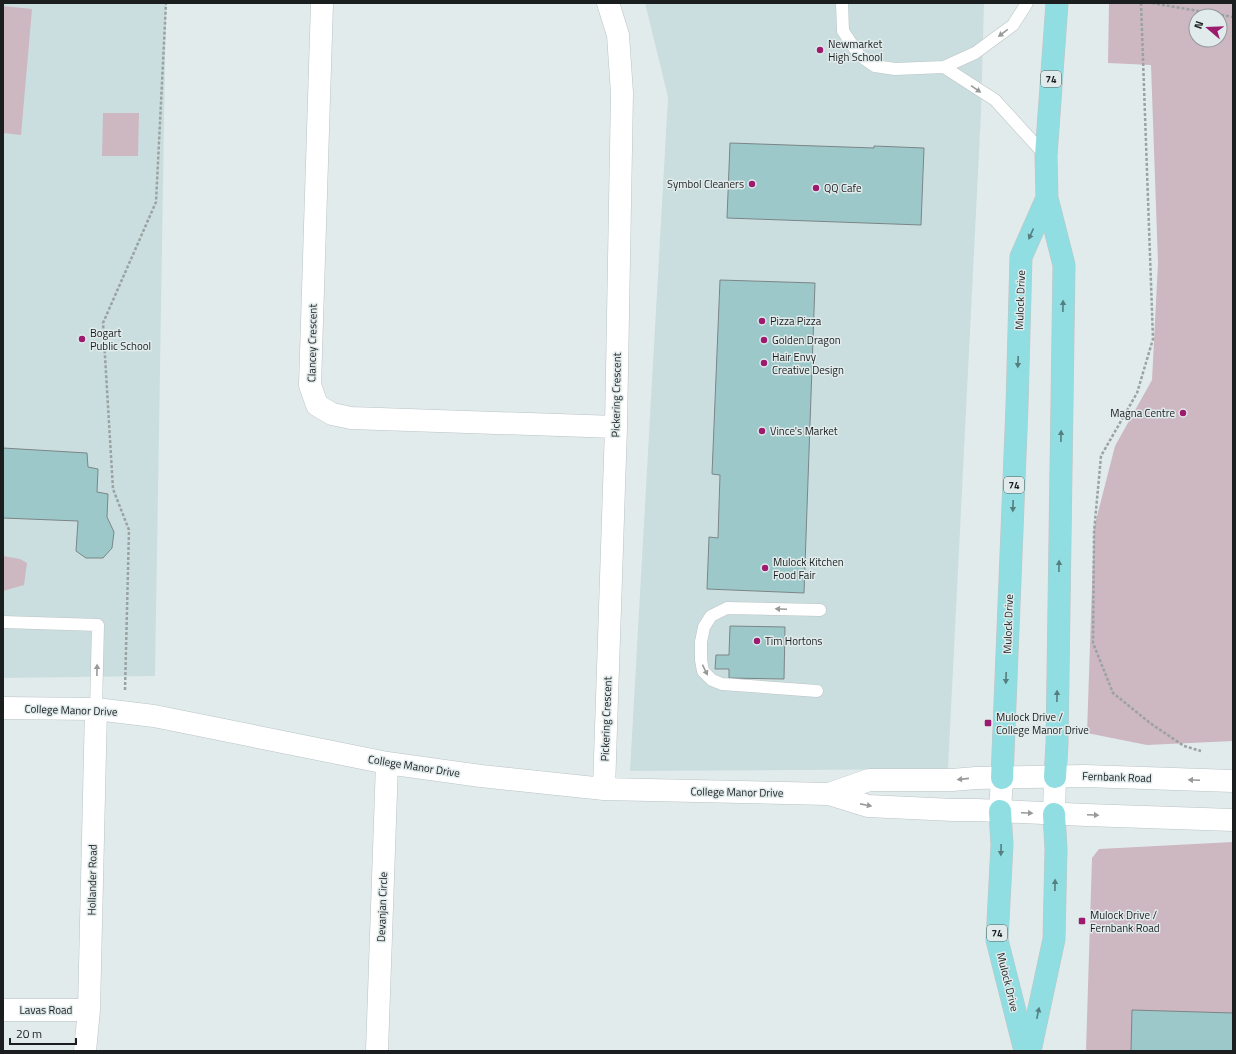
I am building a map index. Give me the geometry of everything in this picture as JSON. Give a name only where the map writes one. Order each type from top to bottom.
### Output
[{"type":"main road","name":"Mulock Drive","points":[[1055,777],[1057,736],[1064,265],[1047,198],[1046,156],[1057,3]]},
{"type":"main road","name":"Mulock Drive","points":[[1002,778],[1017,406],[1021,257],[1047,198]]},
{"type":"main road","name":"Mulock Drive","points":[[1000,811],[1002,845],[997,940],[1025,1051]]},
{"type":"main road","name":"Mulock Drive","points":[[1030,1051],[1054,939],[1056,849],[1054,814]]},
{"type":"street","name":"Clancey Crescent","points":[[322,3],[310,385],[317,405],[332,414],[351,418],[616,427]]},
{"type":"street","name":"Pickering Crescent","points":[[604,789],[616,427],[622,93],[618,35],[608,3]]},
{"type":"street","name":"College Manor Drive","points":[[3,708],[96,709],[154,716],[388,763],[482,776],[604,789],[829,794],[868,806],[1054,814]]},
{"type":"street","name":"Hollander Road","points":[[85,1051],[89,1010],[96,709]]},
{"type":"street","name":"Devanjan Circle","points":[[377,1051],[388,763]]},
{"type":"street","name":"Fernbank Road","points":[[1002,778],[1085,776],[1233,781]]},
{"type":"street","name":"Mulock Drive","points":[[1054,814],[1055,777]]},
{"type":"street","name":"College Manor Drive","points":[[829,794],[869,780],[952,780],[1002,778]]},
{"type":"street","name":"Mulock Drive","points":[[1000,811],[1002,778]]},
{"type":"street","points":[[1054,814],[1233,820]]},
{"type":"street","name":"Lavas Road","points":[[3,1010],[89,1010]]},
{"type":"lane","points":[[842,3],[843,31],[859,56],[875,66],[895,69],[944,67],[975,53],[1013,25],[1027,3]]},
{"type":"lane","points":[[944,67],[995,100],[1046,156]]},
{"type":"lane","points":[[817,691],[722,684],[712,680],[703,671],[701,660],[701,642],[704,627],[711,616],[727,608],[820,610]]},
{"type":"lane","points":[[3,622],[98,625],[96,709]]},
{"type":"path","points":[[124,713],[129,530],[113,489],[102,323],[156,202],[166,3]]},
{"type":"path","points":[[1141,3],[1153,339],[1137,393],[1101,456],[1094,532],[1093,643],[1113,693],[1150,723],[1184,746],[1201,751]]},
{"type":"path","points":[[1152,3],[1233,17]]},
{"type":"shaded area","name":"Bogart Public School","points":[[3,3],[166,3],[155,676],[3,678]]},
{"type":"shaded area","points":[[645,3],[984,3],[981,113],[948,769],[630,771],[668,97]]},
{"type":"shaded area","name":"Magna Centre","points":[[1109,3],[1233,3],[1233,741],[1147,745],[1087,733],[1094,528],[1115,446],[1152,380],[1158,263],[1151,65],[1108,63]]},
{"type":"shaded area","points":[[3,6],[32,9],[21,135],[3,133]]},
{"type":"shaded area","points":[[103,113],[139,113],[138,156],[102,156]]},
{"type":"shaded area","points":[[3,556],[20,559],[27,563],[24,585],[3,591]]},
{"type":"shaded area","points":[[1233,842],[1233,1051],[1086,1051],[1092,858],[1099,849]]},
{"type":"building","points":[[730,143],[874,148],[874,146],[924,148],[921,225],[727,218]]},
{"type":"building","points":[[720,280],[815,283],[804,593],[707,589],[709,537],[718,538],[720,475],[712,474]]},
{"type":"building","points":[[3,448],[87,453],[88,467],[98,469],[97,492],[108,494],[107,517],[114,532],[112,548],[103,558],[86,558],[76,551],[78,521],[3,518]]},
{"type":"building","name":"Tim Hortons","points":[[730,626],[785,627],[784,679],[729,678],[729,669],[715,669],[716,655],[729,655]]},
{"type":"building","points":[[1132,1010],[1233,1013],[1233,1051],[1131,1051]]},
{"type":"place","name":"Newmarket High School","points":[[820,50]]},
{"type":"place","name":"Symbol Cleaners","points":[[752,184]]},
{"type":"place","name":"QQ Cafe","points":[[816,188]]},
{"type":"place","name":"Pizza Pizza","points":[[762,321]]},
{"type":"place","name":"Bogart Public School","points":[[82,339]]},
{"type":"place","name":"Golden Dragon","points":[[764,340]]},
{"type":"place","name":"Hair Envy Creative Design","points":[[764,363]]},
{"type":"place","name":"Magna Centre","points":[[1183,413]]},
{"type":"place","name":"Vince's Market","points":[[762,431]]},
{"type":"place","name":"Mulock Kitchen Food Fair","points":[[765,568]]},
{"type":"place","name":"Tim Hortons","points":[[757,641]]},
{"type":"place","name":"Mulock Drive / College Manor Drive","points":[[988,723]]},
{"type":"place","name":"Mulock Drive / Fernbank Road","points":[[1082,921]]}]
